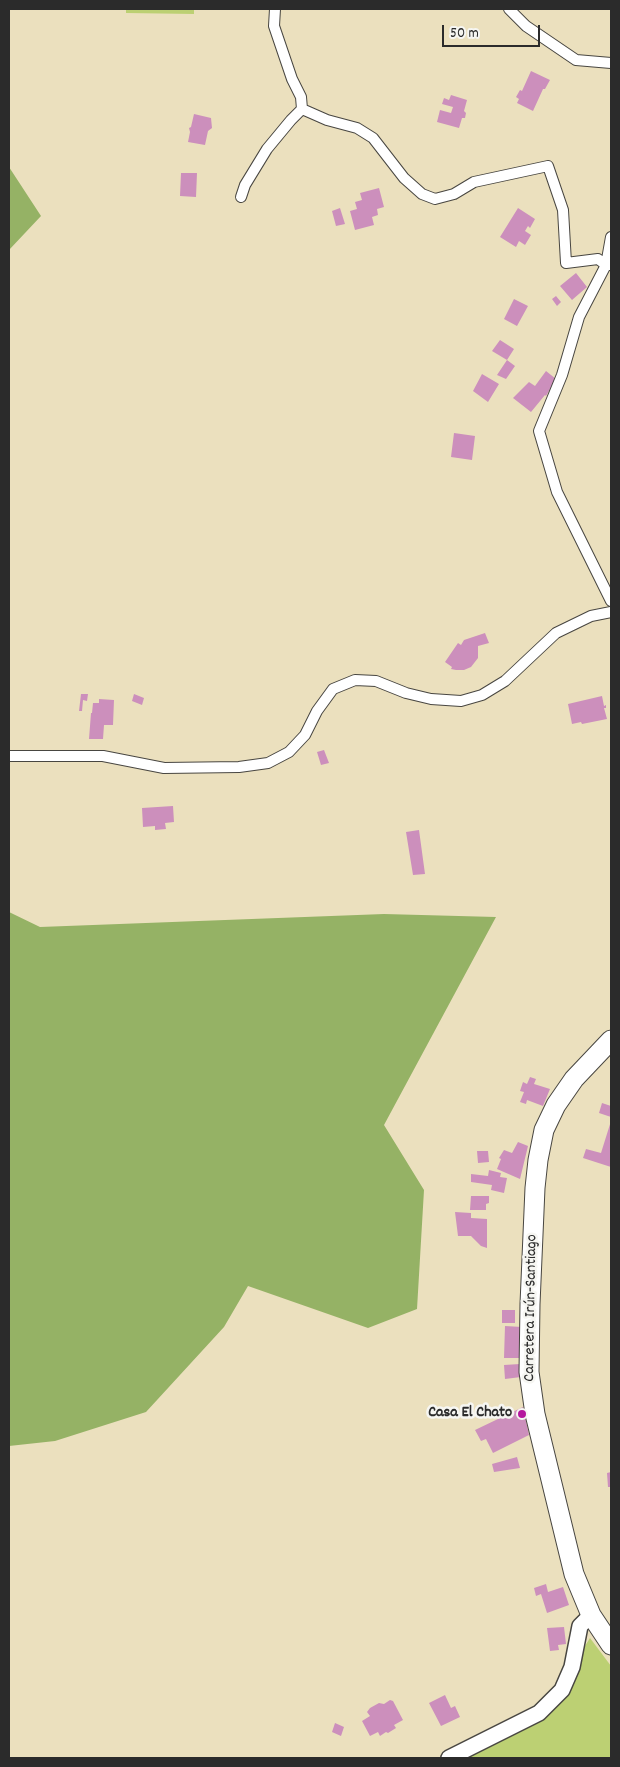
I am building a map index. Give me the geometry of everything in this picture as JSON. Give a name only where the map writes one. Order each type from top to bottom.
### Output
[{"type":"highway","name":"Carretera Irún-Santiago","points":[[611,1040],[574,1079],[556,1105],[544,1130],[535,1188],[529,1372],[535,1414],[574,1574],[590,1615],[611,1645]]},
{"type":"street","points":[[240,197],[245,185],[267,149],[302,109],[301,97],[292,79],[274,26],[275,9]]},
{"type":"street","points":[[509,9],[526,26],[576,60],[611,63]]},
{"type":"street","points":[[302,109],[327,120],[357,128],[373,138],[404,178],[422,194],[435,198],[454,194],[474,182],[548,166],[563,210],[566,263],[598,258],[608,265]]},
{"type":"street","points":[[611,237],[608,265],[579,317],[562,376],[539,431],[557,492],[611,601]]},
{"type":"street","points":[[9,756],[103,756],[164,768],[239,767],[268,763],[289,752],[305,735],[317,711],[333,689],[355,680],[376,681],[406,693],[431,699],[461,701],[482,695],[506,681],[556,633],[591,616],[611,612]]},
{"type":"street","points":[[449,1758],[539,1713],[562,1690],[572,1667],[580,1626],[590,1615]]},
{"type":"green space","points":[[126,9],[194,9],[194,14],[126,13]]},
{"type":"green space","points":[[9,167],[41,216],[9,250]]},
{"type":"green space","points":[[9,912],[40,927],[384,914],[496,917],[384,1125],[424,1190],[417,1309],[368,1328],[248,1286],[224,1327],[146,1412],[55,1441],[9,1446]]},
{"type":"green space","points":[[590,1638],[611,1666],[611,1758],[465,1758],[544,1716],[572,1687],[583,1649]]},
{"type":"building","points":[[531,71],[550,80],[545,89],[543,89],[533,111],[517,103],[519,99],[516,97],[520,90],[522,91]]},
{"type":"building","points":[[451,95],[467,100],[464,111],[466,113],[465,118],[462,118],[459,128],[437,122],[440,110],[451,113],[453,107],[442,104],[444,98],[449,100]]},
{"type":"building","points":[[194,114],[211,118],[212,128],[208,131],[205,145],[188,142],[189,128],[191,127]]},
{"type":"building","points":[[181,173],[197,173],[196,197],[180,196]]},
{"type":"building","points":[[379,188],[384,207],[377,209],[378,215],[372,217],[374,225],[355,230],[350,211],[357,209],[355,202],[362,200],[360,193]]},
{"type":"building","points":[[340,208],[345,224],[336,226],[332,211]]},
{"type":"building","points":[[518,208],[535,219],[530,228],[528,226],[525,231],[531,235],[525,245],[519,241],[516,247],[500,237]]},
{"type":"building","points":[[576,273],[587,287],[572,300],[560,286]]},
{"type":"building","points":[[556,296],[561,302],[557,306],[552,299]]},
{"type":"building","points":[[514,299],[528,306],[517,326],[504,319]]},
{"type":"building","points":[[500,340],[514,349],[507,360],[492,351]]},
{"type":"building","points":[[507,360],[515,366],[506,379],[497,375]]},
{"type":"building","points":[[546,371],[556,379],[546,396],[531,412],[513,398],[529,382],[535,386]]},
{"type":"building","points":[[482,374],[499,384],[488,402],[473,391]]},
{"type":"building","points":[[454,433],[475,436],[472,460],[451,457]]},
{"type":"building","points":[[485,633],[489,643],[478,646],[478,658],[471,667],[464,670],[451,669],[452,667],[445,662],[458,643],[461,645],[464,640]]},
{"type":"building","points":[[81,694],[88,694],[87,701],[83,700],[82,711],[79,711]]},
{"type":"building","points":[[134,694],[144,698],[142,705],[132,701]]},
{"type":"building","points":[[602,696],[604,706],[606,705],[606,708],[604,708],[607,719],[572,724],[568,704]]},
{"type":"building","points":[[99,699],[114,700],[113,725],[104,725],[103,739],[89,739],[93,703],[99,703]]},
{"type":"building","points":[[324,750],[329,763],[321,765],[317,752]]},
{"type":"building","points":[[173,806],[174,822],[165,823],[166,829],[155,830],[155,826],[143,827],[142,808]]},
{"type":"building","points":[[419,830],[425,874],[413,875],[406,832]]},
{"type":"building","points":[[530,1077],[536,1079],[534,1084],[550,1089],[543,1106],[527,1100],[526,1104],[520,1102],[524,1092],[520,1091],[523,1082],[527,1084]]},
{"type":"building","points":[[602,1103],[611,1106],[611,1117],[599,1113]]},
{"type":"building","points":[[611,1121],[611,1167],[583,1158],[586,1149],[601,1153]]},
{"type":"building","points":[[518,1142],[528,1146],[520,1179],[497,1169],[501,1159],[499,1158],[504,1150],[512,1153]]},
{"type":"building","points":[[477,1151],[488,1151],[489,1162],[478,1163]]},
{"type":"building","points":[[489,1170],[501,1173],[500,1177],[507,1178],[504,1193],[491,1190],[492,1185],[471,1182],[471,1174],[488,1176]]},
{"type":"building","points":[[471,1196],[489,1196],[486,1210],[470,1210]]},
{"type":"building","points":[[455,1212],[471,1213],[471,1218],[487,1219],[487,1248],[481,1246],[471,1236],[458,1236]]},
{"type":"building","points":[[502,1310],[515,1310],[515,1323],[502,1323]]},
{"type":"building","points":[[505,1326],[522,1327],[521,1358],[504,1358]]},
{"type":"building","points":[[520,1364],[521,1377],[505,1379],[504,1365]]},
{"type":"building","points":[[523,1407],[529,1435],[493,1453],[486,1439],[481,1441],[475,1430]]},
{"type":"building","points":[[517,1457],[520,1468],[494,1472],[492,1464]]},
{"type":"building","points":[[611,1472],[611,1487],[608,1487],[607,1473]]},
{"type":"building","points":[[546,1584],[548,1592],[563,1587],[569,1605],[547,1613],[541,1594],[536,1596],[534,1588]]},
{"type":"building","points":[[564,1627],[566,1644],[558,1645],[559,1650],[550,1651],[547,1628]]},
{"type":"building","points":[[445,1695],[451,1708],[455,1706],[460,1717],[441,1726],[429,1703]]},
{"type":"building","points":[[390,1700],[393,1701],[403,1720],[394,1725],[396,1728],[388,1733],[386,1732],[380,1736],[378,1732],[370,1736],[362,1721],[370,1716],[367,1712],[379,1703],[384,1704]]},
{"type":"building","points":[[335,1723],[344,1727],[341,1736],[332,1732]]},
{"type":"place","name":"Casa El Chato","points":[[522,1414]]}]
